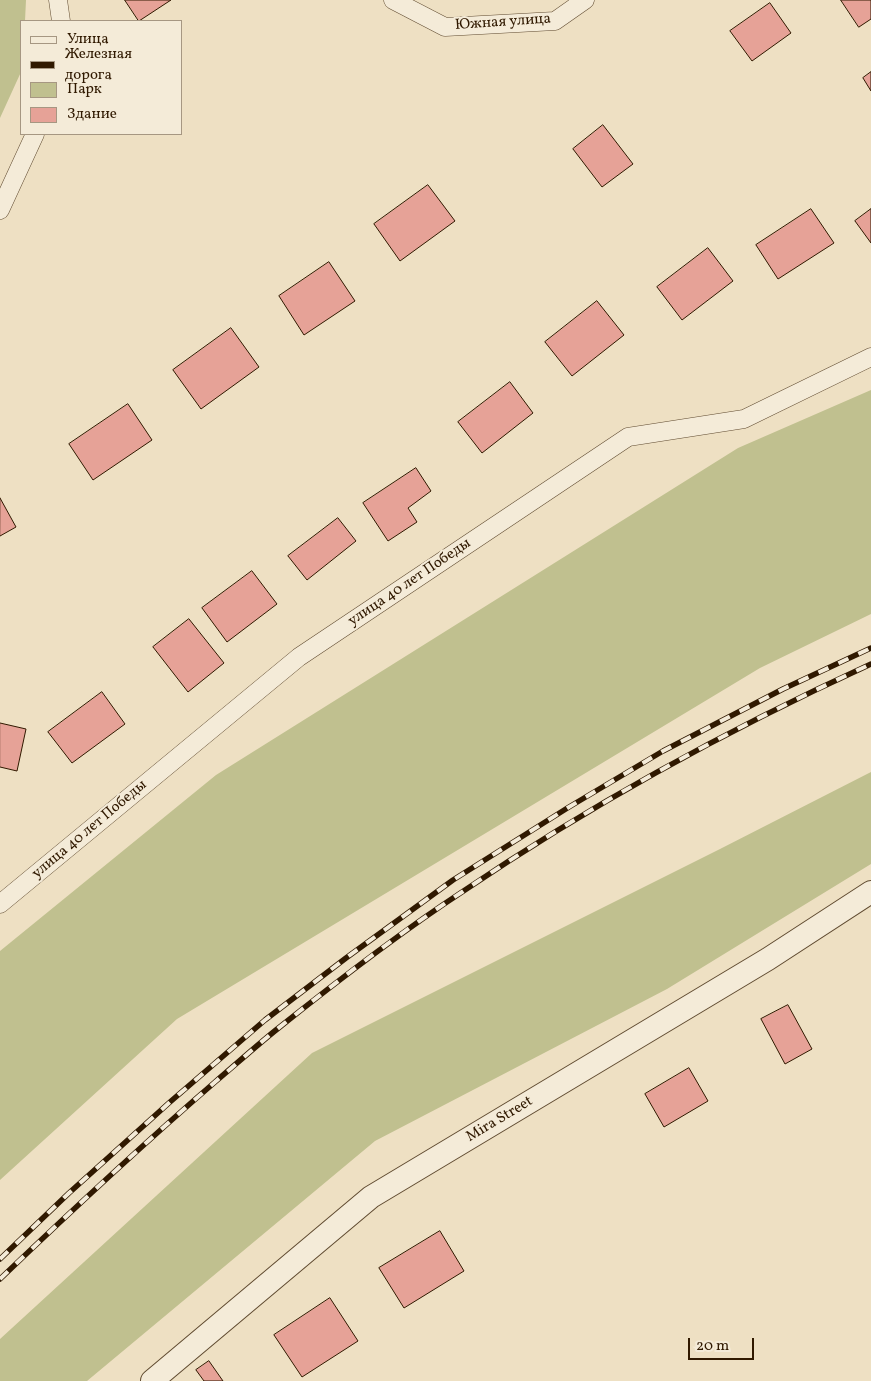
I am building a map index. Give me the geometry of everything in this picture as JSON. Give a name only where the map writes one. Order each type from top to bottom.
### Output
[{"type":"street","points":[[58,0],[61,20]]},
{"type":"street","name":"Южная улица","points":[[393,0],[445,27],[555,21],[585,0]]},
{"type":"street","points":[[0,210],[34,135]]},
{"type":"street","name":"улица 40 лет Победы","points":[[0,904],[299,657],[628,437],[744,419],[871,357]]},
{"type":"street","name":"Mira Street","points":[[152,1381],[371,1197],[768,960],[871,892]]},
{"type":"green space","points":[[0,0],[26,0],[25,20],[20,20],[20,74],[0,118]]},
{"type":"green space","points":[[871,390],[871,614],[760,668],[177,1019],[0,1180],[0,951],[216,775],[738,448]]},
{"type":"green space","points":[[871,772],[871,864],[667,989],[375,1141],[87,1381],[0,1381],[0,1339],[312,1053]]},
{"type":"building","points":[[125,0],[171,0],[141,20],[138,20]]},
{"type":"building","points":[[841,0],[871,0],[871,19],[859,27]]},
{"type":"building","points":[[770,3],[791,33],[752,61],[730,31]]},
{"type":"building","points":[[871,72],[871,91],[863,78]]},
{"type":"building","points":[[603,125],[633,164],[602,187],[573,149]]},
{"type":"building","points":[[428,185],[455,221],[400,261],[374,224]]},
{"type":"building","points":[[811,209],[834,243],[778,279],[756,245]]},
{"type":"building","points":[[871,209],[871,243],[855,221]]},
{"type":"building","points":[[708,248],[733,281],[682,320],[657,287]]},
{"type":"building","points":[[329,262],[355,301],[304,335],[279,296]]},
{"type":"building","points":[[597,301],[624,335],[572,376],[545,342]]},
{"type":"building","points":[[231,328],[259,367],[201,409],[173,370]]},
{"type":"building","points":[[510,382],[533,413],[482,453],[458,422]]},
{"type":"building","points":[[128,404],[152,440],[93,480],[69,444]]},
{"type":"building","points":[[416,468],[431,491],[408,508],[417,522],[388,541],[363,503]]},
{"type":"building","points":[[0,498],[16,527],[0,536]]},
{"type":"building","points":[[338,518],[356,541],[307,580],[288,556]]},
{"type":"building","points":[[252,571],[277,604],[227,642],[202,608]]},
{"type":"building","points":[[189,619],[224,663],[188,692],[153,647]]},
{"type":"building","points":[[102,692],[125,724],[72,763],[48,732]]},
{"type":"building","points":[[0,723],[26,729],[17,771],[0,767]]},
{"type":"building","points":[[788,1005],[812,1049],[785,1064],[761,1019]]},
{"type":"building","points":[[689,1068],[708,1101],[664,1127],[645,1094]]},
{"type":"building","points":[[440,1231],[464,1271],[404,1308],[379,1268]]},
{"type":"building","points":[[330,1298],[358,1341],[302,1377],[274,1335]]},
{"type":"building","points":[[209,1361],[223,1381],[204,1381],[196,1370]]},
{"type":"railway","points":[[0,1259],[69,1193],[265,1020],[453,880],[663,751],[783,689],[871,648]]},
{"type":"railway","points":[[0,1279],[187,1106],[276,1030],[391,941],[511,860],[611,798],[765,715],[871,664]]}]
